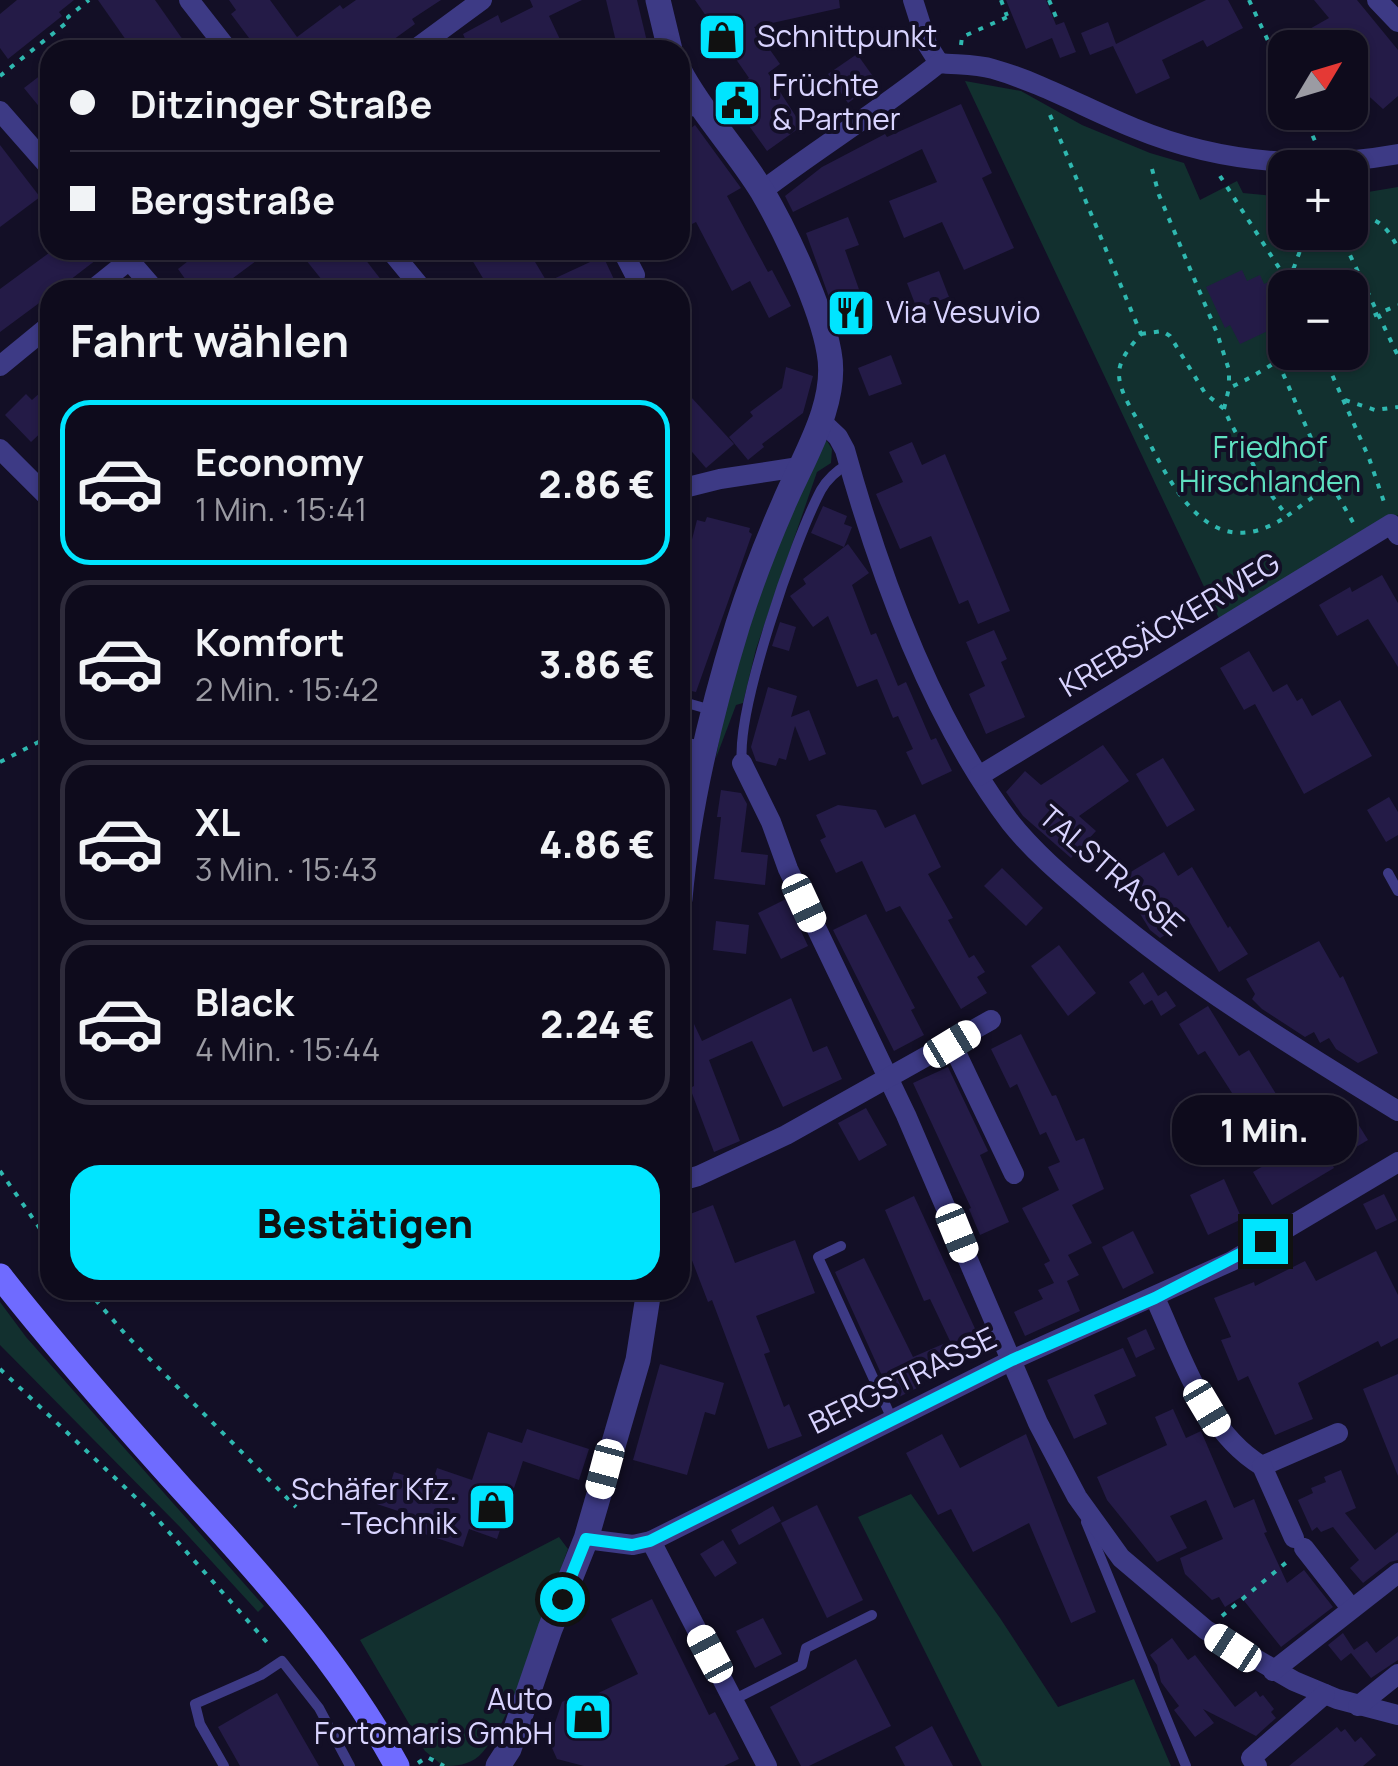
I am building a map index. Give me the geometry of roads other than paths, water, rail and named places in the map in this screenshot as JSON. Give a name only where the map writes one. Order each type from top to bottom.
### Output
[{"type":"main road","points":[[0,1276],[68,1361],[284,1603],[357,1700],[397,1766]]},
{"type":"street","points":[[190,0],[220,40]]},
{"type":"street","points":[[428,40],[482,0]]},
{"type":"street","points":[[658,0],[668,40]]},
{"type":"street","points":[[913,0],[927,44],[940,63]]},
{"type":"street","points":[[1377,0],[1398,22]]},
{"type":"street","points":[[762,191],[820,147],[882,109],[940,63],[989,68],[1139,130],[1212,152],[1282,163],[1325,163],[1398,154]]},
{"type":"street","points":[[690,109],[762,191],[806,283],[826,335],[831,368],[820,420],[738,624],[690,830]]},
{"type":"street","points":[[0,110],[40,156]]},
{"type":"street","points":[[103,280],[124,260]]},
{"type":"street","points":[[398,260],[415,280]]},
{"type":"street","points":[[627,260],[635,275]]},
{"type":"street","points":[[0,366],[40,333]]},
{"type":"street","name":"TALSTRASSE","points":[[820,420],[838,436],[903,626],[979,776],[1027,841],[1056,872],[1212,994],[1398,1111]]},
{"type":"street","points":[[0,449],[40,490]]},
{"type":"street","points":[[690,486],[798,468]]},
{"type":"street","name":"KREBSÄCKERWEG","points":[[979,776],[1364,541],[1395,530]]},
{"type":"street","points":[[742,763],[914,1133],[1038,1423],[1077,1498],[1122,1558],[1206,1630],[1273,1670],[1325,1694],[1398,1715]]},
{"type":"street","points":[[690,1177],[770,1143],[991,1020]]},
{"type":"street","points":[[952,1044],[1014,1174]]},
{"type":"street","name":"BERGSTRASSE","points":[[586,1539],[632,1545],[650,1541],[1012,1360],[1232,1260],[1398,1162]]},
{"type":"street","points":[[1155,1298],[1222,1432],[1243,1454],[1262,1466],[1299,1543],[1352,1608]]},
{"type":"street","points":[[497,1765],[509,1748],[550,1628],[586,1539],[638,1360],[647,1300]]},
{"type":"street","points":[[1262,1466],[1338,1433]]},
{"type":"street","points":[[650,1541],[767,1766]]},
{"type":"street","points":[[1273,1670],[1398,1572]]},
{"type":"street","points":[[1358,1706],[1398,1674]]},
{"type":"street","points":[[1258,1766],[1252,1758],[1325,1694]]},
{"type":"lane","points":[[742,763],[740,738],[762,653],[790,570],[822,488],[834,472],[849,464]]},
{"type":"lane","points":[[690,704],[716,711]]},
{"type":"lane","points":[[690,744],[707,748]]},
{"type":"lane","points":[[1388,873],[1398,892]]},
{"type":"lane","points":[[841,1246],[818,1257],[893,1420]]},
{"type":"lane","points":[[1077,1498],[1186,1766]]},
{"type":"lane","points":[[733,1700],[802,1665],[806,1648],[872,1614]]},
{"type":"lane","points":[[224,1766],[200,1724],[195,1704],[261,1676],[282,1661],[319,1708],[350,1766]]},
{"type":"place","name":"Schnittpunkt","points":[[722,37]]},
{"type":"place","name":"Früchte & Partner","points":[[737,103]]},
{"type":"place","name":"Via Vesuvio","points":[[851,313]]},
{"type":"place","name":"Schäfer Kfz. -Technik","points":[[492,1507]]},
{"type":"place","name":"Auto Fortomaris GmbH","points":[[588,1717]]},
{"type":"park label","name":"Friedhof Hirschlanden","points":[[1270,465]]}]
